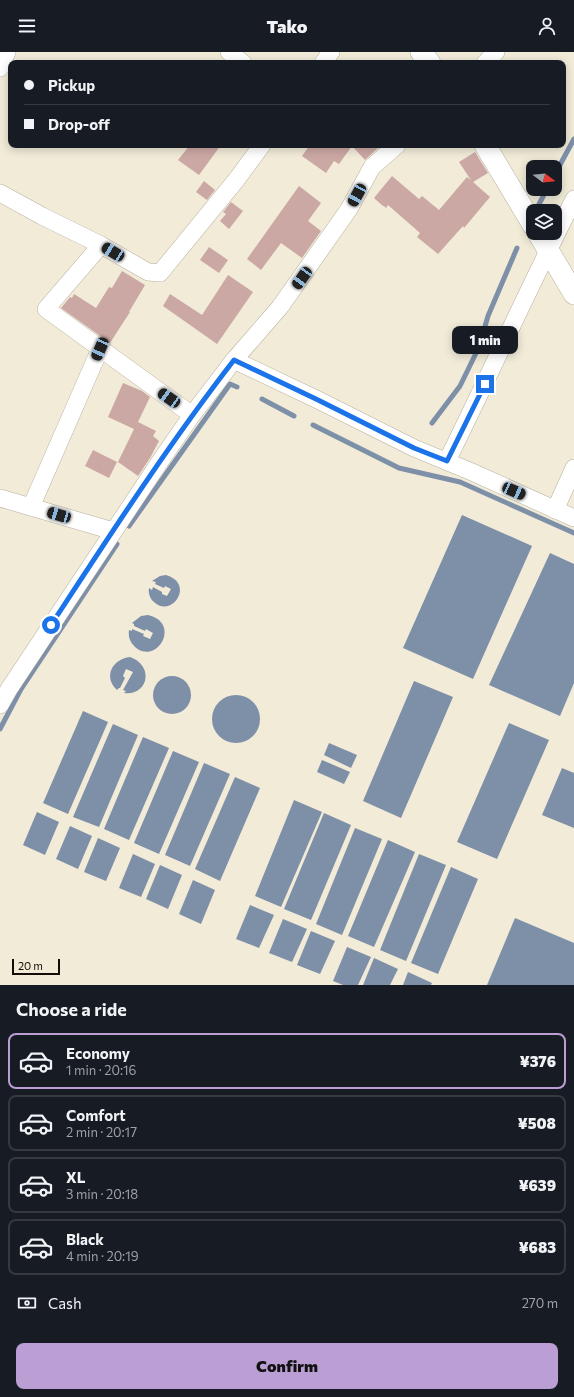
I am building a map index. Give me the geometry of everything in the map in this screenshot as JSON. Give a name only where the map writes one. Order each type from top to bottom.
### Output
[{"type":"street","points":[[0,68],[7,52]]},
{"type":"street","points":[[229,52],[239,60]]},
{"type":"street","points":[[421,52],[428,60]]},
{"type":"street","points":[[488,60],[496,52]]},
{"type":"street","points":[[0,193],[42,216],[101,245],[148,272],[160,273],[237,179],[260,148]]},
{"type":"street","points":[[0,705],[113,531],[192,415],[234,360],[280,307],[305,274],[349,209],[372,167],[394,148]]},
{"type":"street","points":[[487,148],[526,213]]},
{"type":"street","points":[[447,461],[491,371],[543,241],[574,199]]},
{"type":"street","points":[[543,241],[574,294]]},
{"type":"street","points":[[101,245],[46,309],[192,415]]},
{"type":"street","points":[[31,507],[100,349]]},
{"type":"street","points":[[234,360],[414,448],[447,461],[574,518]]},
{"type":"street","points":[[555,510],[574,468]]},
{"type":"street","points":[[0,498],[113,531]]},
{"type":"water","points":[[462,515],[532,546],[473,679],[403,648]]},
{"type":"water","points":[[550,553],[574,564],[574,683],[560,716],[489,685]]},
{"type":"water","points":[[166,575],[175,579],[179,585],[180,592],[178,598],[173,603],[167,606],[161,606],[151,599],[149,588],[152,590],[153,587],[167,596],[171,589],[165,586],[164,588],[152,581],[160,576]]},
{"type":"water","points":[[148,615],[158,619],[163,626],[165,634],[158,647],[151,651],[143,651],[135,647],[132,643],[129,637],[129,630],[132,631],[132,629],[144,634],[143,636],[150,639],[153,633],[146,629],[145,631],[134,626],[132,623],[141,616]]},
{"type":"water","points":[[130,657],[138,661],[143,666],[145,679],[139,690],[132,693],[124,693],[126,691],[123,690],[133,672],[126,669],[123,676],[125,678],[120,688],[117,690],[113,685],[110,674],[114,665],[118,661]]},
{"type":"water","points":[[172,676],[185,682],[191,695],[185,708],[172,714],[159,708],[153,695],[159,682]]},
{"type":"water","points":[[414,681],[453,697],[401,818],[363,801]]},
{"type":"water","points":[[236,695],[245,697],[253,702],[258,710],[260,719],[258,728],[253,736],[245,741],[236,743],[227,741],[219,736],[214,728],[212,719],[214,710],[219,702],[227,697]]},
{"type":"water","points":[[83,711],[108,722],[68,814],[43,803]]},
{"type":"water","points":[[509,723],[549,740],[497,859],[457,842]]},
{"type":"water","points":[[113,724],[138,735],[99,827],[73,817]]},
{"type":"water","points":[[143,737],[169,748],[129,840],[104,829]]},
{"type":"water","points":[[329,743],[357,755],[351,768],[324,755]]},
{"type":"water","points":[[173,751],[199,762],[159,854],[134,843]]},
{"type":"water","points":[[322,760],[350,772],[344,784],[317,772]]},
{"type":"water","points":[[204,763],[230,774],[190,866],[165,855]]},
{"type":"water","points":[[562,768],[574,773],[574,828],[542,815]]},
{"type":"water","points":[[235,777],[260,788],[220,881],[195,869]]},
{"type":"water","points":[[294,800],[322,812],[281,907],[255,896]]},
{"type":"water","points":[[37,812],[59,822],[45,855],[23,845]]},
{"type":"water","points":[[324,813],[351,825],[311,920],[284,909]]},
{"type":"water","points":[[70,826],[92,836],[78,869],[56,859]]},
{"type":"water","points":[[355,828],[382,839],[342,935],[316,924]]},
{"type":"water","points":[[98,838],[120,848],[106,881],[84,872]]},
{"type":"water","points":[[388,840],[415,852],[374,947],[348,936]]},
{"type":"water","points":[[133,854],[155,864],[141,897],[119,888]]},
{"type":"water","points":[[419,854],[446,865],[406,961],[380,950]]},
{"type":"water","points":[[160,865],[182,875],[168,909],[146,899]]},
{"type":"water","points":[[451,867],[478,879],[438,974],[411,963]]},
{"type":"water","points":[[193,880],[215,890],[201,924],[179,914]]},
{"type":"water","points":[[250,905],[274,915],[259,948],[236,939]]},
{"type":"water","points":[[515,918],[574,943],[574,985],[487,985]]},
{"type":"water","points":[[283,919],[307,929],[292,962],[269,953]]},
{"type":"water","points":[[311,931],[335,941],[320,974],[297,965]]},
{"type":"water","points":[[347,947],[371,957],[358,985],[343,985],[333,981]]},
{"type":"water","points":[[374,958],[398,969],[390,985],[363,985]]},
{"type":"water","points":[[408,972],[432,983],[431,985],[403,985]]},
{"type":"building","points":[[188,148],[219,148],[199,175],[178,160]]},
{"type":"building","points":[[308,148],[351,148],[339,164],[334,161],[326,173],[302,156]]},
{"type":"building","points":[[354,148],[378,148],[365,160]]},
{"type":"building","points":[[475,152],[488,173],[473,182],[490,197],[464,228],[463,226],[438,254],[417,237],[420,233],[388,205],[386,208],[374,198],[392,176],[419,199],[422,196],[439,210],[467,177],[471,180],[459,162]]},
{"type":"building","points":[[204,181],[215,190],[207,200],[196,192]]},
{"type":"building","points":[[299,186],[321,203],[308,221],[321,231],[302,258],[281,243],[261,270],[247,259]]},
{"type":"building","points":[[231,202],[243,211],[229,229],[220,221],[226,214],[223,212]]},
{"type":"building","points":[[209,247],[228,260],[219,273],[200,260]]},
{"type":"building","points":[[122,271],[145,285],[110,343],[61,308],[70,297],[72,298],[74,294],[96,308],[109,287],[112,288]]},
{"type":"building","points":[[228,275],[253,292],[217,344],[163,306],[170,294],[202,315]]},
{"type":"building","points":[[123,383],[142,391],[150,397],[138,422],[156,431],[153,436],[159,441],[138,476],[118,462],[134,429],[108,417]]},
{"type":"building","points":[[93,450],[117,462],[109,478],[85,466]]},
{"type":"waterway","points":[[562,161],[574,139]]},
{"type":"waterway","points":[[539,204],[543,196]]},
{"type":"waterway","points":[[432,423],[460,386],[479,347],[488,316],[517,248]]},
{"type":"waterway","points":[[129,526],[230,384],[237,387]]},
{"type":"waterway","points":[[262,399],[294,416]]},
{"type":"waterway","points":[[313,425],[399,468],[460,482],[574,533]]},
{"type":"waterway","points":[[0,729],[21,689],[117,544]]},
{"type":"route","points":[[51,625],[167,451],[192,415],[234,360],[414,448],[447,461],[485,384]]}]
